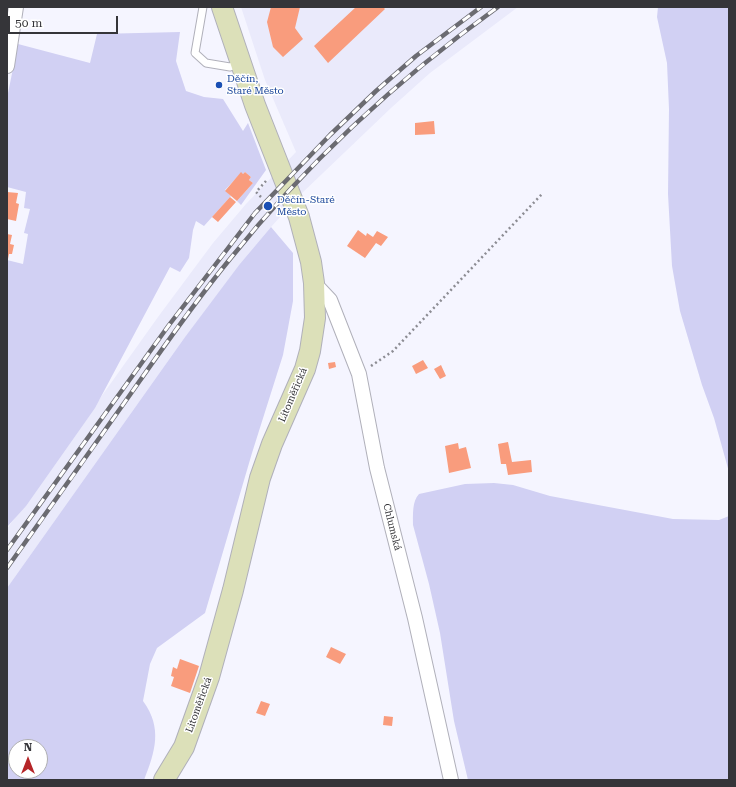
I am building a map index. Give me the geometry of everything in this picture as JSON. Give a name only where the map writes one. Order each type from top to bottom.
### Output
[{"type":"main road","name":"Litoměřická","points":[[164,780],[184,747],[210,677],[260,478],[272,444],[305,369],[310,352],[314,326],[314,284],[308,249],[298,213],[273,152],[240,63],[222,7]]},
{"type":"street","points":[[7,66],[16,7]]},
{"type":"street","name":"Chlumská","points":[[314,284],[330,300],[359,374],[377,468],[415,618],[451,780]]},
{"type":"lane","points":[[203,7],[195,53],[206,63],[230,68],[240,63]]},
{"type":"path","points":[[359,374],[393,350],[542,194]]},
{"type":"shaded area","points":[[241,7],[518,7],[430,73],[300,195],[271,227],[239,265],[185,337],[7,588],[7,529],[158,317],[213,243],[246,204],[296,152],[265,80]]},
{"type":"shaded area","points":[[658,7],[729,7],[729,472],[714,418],[702,385],[680,311],[672,266],[668,194],[669,109],[667,63],[657,17]]},
{"type":"shaded area","points":[[180,32],[176,61],[186,91],[204,97],[223,99],[243,131],[248,123],[266,170],[241,205],[237,201],[253,183],[249,180],[251,177],[245,172],[243,174],[241,173],[225,190],[231,196],[204,226],[196,221],[193,230],[189,258],[180,272],[170,267],[95,408],[26,506],[7,527],[7,260],[23,264],[28,234],[24,233],[30,209],[24,208],[26,192],[7,187],[7,98],[18,44],[90,63],[97,34]]},
{"type":"shaded area","points":[[271,227],[293,253],[293,301],[283,355],[252,453],[205,613],[157,648],[150,664],[143,701],[153,721],[155,740],[154,750],[144,780],[7,780],[7,588],[185,337],[239,265]]},
{"type":"shaded area","points":[[494,483],[513,485],[550,496],[673,519],[719,520],[729,516],[729,780],[468,780],[454,721],[440,633],[429,584],[413,525],[413,508],[415,500],[419,494],[465,484]]},
{"type":"building","points":[[271,7],[300,7],[295,28],[303,39],[283,57],[273,47],[267,22]]},
{"type":"building","points":[[356,7],[383,7],[385,9],[328,63],[314,46]]},
{"type":"building","points":[[434,121],[435,134],[415,135],[415,123]]},
{"type":"building","points":[[241,172],[243,174],[245,172],[251,177],[249,180],[253,183],[237,201],[225,191]]},
{"type":"building","points":[[7,192],[18,193],[16,203],[19,204],[16,221],[7,219]]},
{"type":"building","points":[[230,197],[236,202],[218,222],[212,217]]},
{"type":"building","points":[[358,230],[366,236],[367,233],[373,237],[377,231],[388,237],[381,246],[376,243],[365,258],[347,246]]},
{"type":"building","points":[[7,234],[12,235],[10,244],[14,245],[12,254],[9,254],[8,259]]},
{"type":"building","points":[[423,360],[428,368],[416,374],[412,366]]},
{"type":"building","points":[[335,362],[336,367],[329,369],[328,363]]},
{"type":"building","points":[[441,365],[446,376],[440,379],[434,369]]},
{"type":"building","points":[[508,442],[512,462],[531,460],[532,472],[508,475],[506,464],[501,464],[498,444]]},
{"type":"building","points":[[458,443],[459,449],[466,447],[471,468],[449,473],[445,446]]},
{"type":"building","points":[[331,647],[346,654],[340,664],[326,657]]},
{"type":"building","points":[[180,659],[199,666],[190,693],[171,686],[174,677],[171,676],[173,667],[177,669]]},
{"type":"building","points":[[261,701],[270,704],[265,716],[256,713]]},
{"type":"building","points":[[384,716],[393,717],[392,726],[383,725]]},
{"type":"railway","points":[[7,550],[169,325],[255,213],[330,135],[376,91],[416,56],[481,7]]},
{"type":"railway","points":[[7,568],[164,346],[216,276],[290,189],[355,124],[390,93],[425,63],[498,7]]},
{"type":"place","name":"Děčín, Staré Město","points":[[219,85]]},
{"type":"place","name":"Děčín-Staré Město","points":[[268,206]]}]
